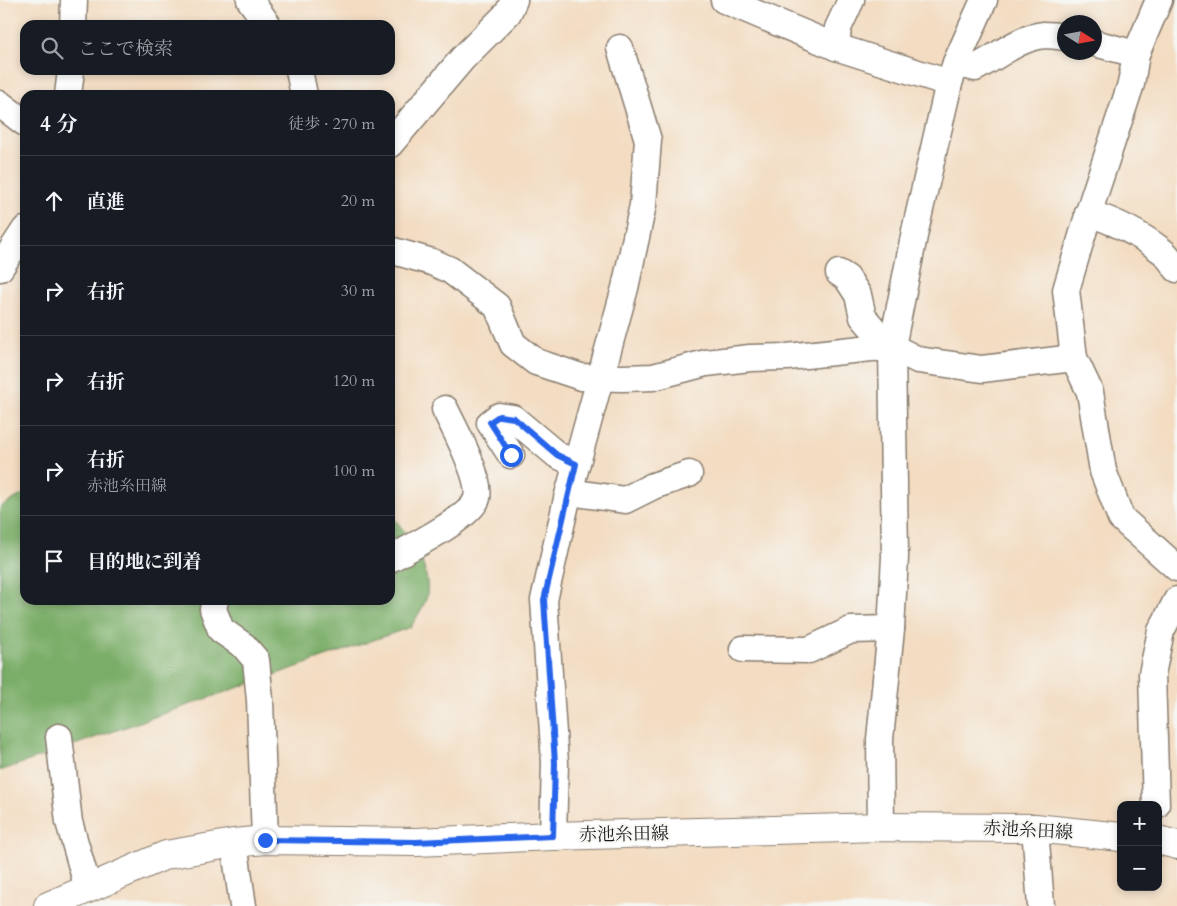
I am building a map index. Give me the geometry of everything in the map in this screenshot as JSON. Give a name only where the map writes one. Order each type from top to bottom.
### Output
[{"type":"main road","name":"赤池糸田線","points":[[48,906],[166,855],[234,843],[265,840],[416,842],[553,836],[881,827],[1035,828],[1117,837]]},
{"type":"main road","points":[[1162,841],[1177,844]]},
{"type":"street","points":[[73,20],[74,0]]},
{"type":"street","points":[[250,0],[264,20]]},
{"type":"street","points":[[395,138],[463,58],[508,13],[514,0]]},
{"type":"street","points":[[724,0],[836,47],[952,73],[975,68],[993,59],[1018,42],[1044,35],[1057,36]]},
{"type":"street","points":[[836,47],[838,28],[851,0]]},
{"type":"street","points":[[881,827],[880,739],[896,557],[886,348],[952,73],[984,0]]},
{"type":"street","points":[[1160,0],[1136,54],[1131,84],[1088,213],[1066,290],[1074,358],[1090,392],[1103,471],[1121,518],[1177,568]]},
{"type":"street","points":[[1102,46],[1136,54]]},
{"type":"street","points":[[553,836],[555,763],[544,600],[576,464],[625,288],[643,205],[648,140],[620,48]]},
{"type":"street","points":[[69,90],[70,75]]},
{"type":"street","points":[[301,75],[303,90]]},
{"type":"street","points":[[0,104],[20,119]]},
{"type":"street","points":[[1088,213],[1107,219],[1138,235],[1163,252],[1177,269]]},
{"type":"street","points":[[0,268],[20,238]]},
{"type":"street","points":[[395,251],[432,262],[456,275],[497,306],[513,344],[536,362],[582,377],[653,377],[715,362],[886,348],[918,360],[982,369],[1074,358]]},
{"type":"street","points":[[839,273],[847,278],[858,295],[863,317],[876,332],[886,348]]},
{"type":"street","points":[[395,556],[428,538],[470,510],[477,498],[476,477],[445,409]]},
{"type":"street","points":[[511,455],[490,422],[499,416],[514,418],[557,455],[576,464]]},
{"type":"street","points":[[569,492],[625,500],[653,486],[689,474]]},
{"type":"street","points":[[1156,801],[1152,674],[1160,631],[1177,600]]},
{"type":"street","points":[[214,605],[213,609],[220,630],[244,646],[256,660],[260,700],[265,840]]},
{"type":"street","points":[[743,649],[808,650],[852,630],[891,629]]},
{"type":"street","points":[[60,736],[69,822],[88,888]]},
{"type":"street","points":[[1035,828],[1041,906]]},
{"type":"street","points":[[234,843],[243,906]]},
{"type":"green space","points":[[20,496],[20,605],[395,605],[395,520],[411,541],[422,561],[427,584],[427,596],[411,627],[0,771],[0,507]]},
{"type":"route","points":[[265,840],[416,842],[553,836],[555,763],[544,600],[576,464],[557,455],[514,418],[499,416],[490,422],[511,455]]}]
